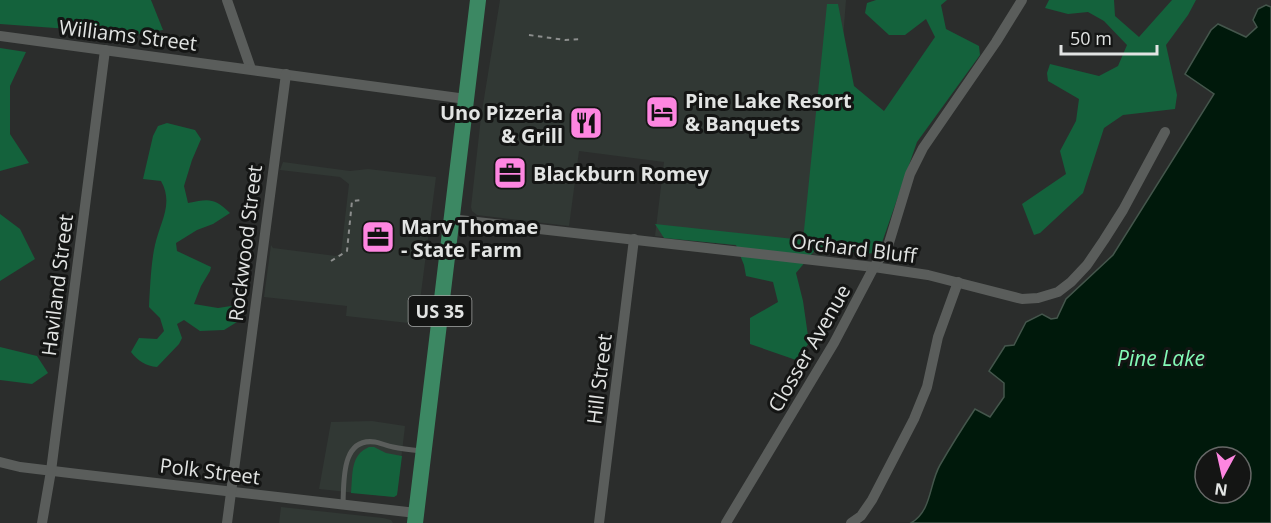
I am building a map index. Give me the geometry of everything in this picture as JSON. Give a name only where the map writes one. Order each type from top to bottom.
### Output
[{"type":"main road","name":"US 35","points":[[415,518],[478,0]]},
{"type":"street","points":[[227,0],[251,69],[466,99]]},
{"type":"street","name":"Closser Avenue","points":[[726,523],[834,343],[874,267],[888,246],[910,174],[923,148],[1022,0]]},
{"type":"street","name":"Williams Street","points":[[0,36],[251,69]]},
{"type":"street","name":"Haviland Street","points":[[42,523],[51,471],[105,50]]},
{"type":"street","name":"Rockwood Street","points":[[227,523],[286,74]]},
{"type":"street","name":"Orchard Bluff","points":[[451,219],[874,267],[928,275],[1022,299],[1038,298],[1058,292],[1087,265],[1104,240],[1165,132]]},
{"type":"street","name":"Hill Street","points":[[599,523],[633,239]]},
{"type":"street","points":[[851,523],[861,516],[872,500],[914,419],[927,387],[938,337],[958,282]]},
{"type":"street","name":"Polk Street","points":[[0,462],[51,471],[343,505],[415,518]]},
{"type":"lane","points":[[343,505],[346,464],[350,452],[357,445],[373,441],[394,448],[423,451]]},
{"type":"path","points":[[529,35],[565,40],[582,39]]},
{"type":"path","points":[[331,261],[347,250],[352,201],[361,200]]},
{"type":"shaded area","points":[[500,0],[846,0],[826,256],[655,236],[664,162],[579,151],[569,226],[477,215],[471,207],[481,117]]},
{"type":"shaded area","points":[[283,162],[350,171],[368,169],[436,177],[417,324],[346,316],[347,306],[264,297],[271,245],[273,248],[336,256],[341,253],[349,184],[340,177],[280,170]]},
{"type":"shaded area","points":[[372,421],[405,426],[397,495],[394,497],[319,489],[331,422]]},
{"type":"shaded area","points":[[281,507],[383,518],[393,523],[279,523]]},
{"type":"green space","points":[[0,0],[151,0],[163,30],[138,34],[0,24]]},
{"type":"green space","points":[[876,0],[947,0],[941,5],[946,29],[979,46],[980,55],[917,142],[878,254],[816,249],[796,273],[809,343],[796,360],[750,344],[750,318],[778,302],[773,282],[746,276],[736,245],[664,238],[655,224],[803,240],[827,4],[838,4],[854,86],[884,111],[935,37],[926,19],[905,35],[889,35],[865,13],[867,3]]},
{"type":"green space","points":[[1049,0],[1114,0],[1115,16],[1139,37],[1172,0],[1196,0],[1166,45],[1177,95],[1175,109],[1123,115],[1104,128],[1083,193],[1040,233],[1034,235],[1022,204],[1066,174],[1060,151],[1076,121],[1079,99],[1048,81],[1047,73],[1050,64],[1099,76],[1118,66],[1127,45],[1104,21],[1088,12],[1068,14],[1045,8]]},
{"type":"green space","points":[[0,48],[26,52],[10,86],[10,134],[29,163],[0,171]]},
{"type":"green space","points":[[167,123],[195,130],[201,139],[184,186],[188,203],[215,202],[230,213],[176,243],[177,251],[211,267],[194,304],[218,308],[231,306],[236,313],[237,322],[224,330],[200,331],[184,320],[177,324],[182,338],[179,344],[157,367],[149,366],[131,352],[139,338],[157,339],[164,331],[160,318],[149,307],[154,252],[165,213],[165,189],[161,181],[143,179],[153,136],[158,126]]},
{"type":"green space","points":[[0,214],[20,229],[35,259],[0,281]]},
{"type":"green space","points":[[0,347],[37,356],[48,373],[32,384],[0,380]]},
{"type":"green space","points":[[369,447],[402,456],[397,495],[394,497],[351,493],[355,460],[363,450]]},
{"type":"water","name":"Pine Lake","points":[[1266,5],[1271,7],[1271,523],[911,523],[923,512],[936,472],[975,409],[990,417],[1004,397],[1004,383],[989,371],[1005,346],[1014,345],[1026,322],[1042,314],[1051,319],[1057,318],[1066,299],[1113,255],[1214,94],[1185,74],[1211,30],[1218,24],[1246,37],[1257,27],[1253,20],[1258,9]]},
{"type":"place","name":"Pine Lake Resort & Banquets","points":[[662,112]]},
{"type":"place","name":"Uno Pizzeria & Grill","points":[[586,123]]},
{"type":"place","name":"Blackburn Romey","points":[[510,173]]},
{"type":"place","name":"Marv Thomae - State Farm","points":[[378,237]]}]
